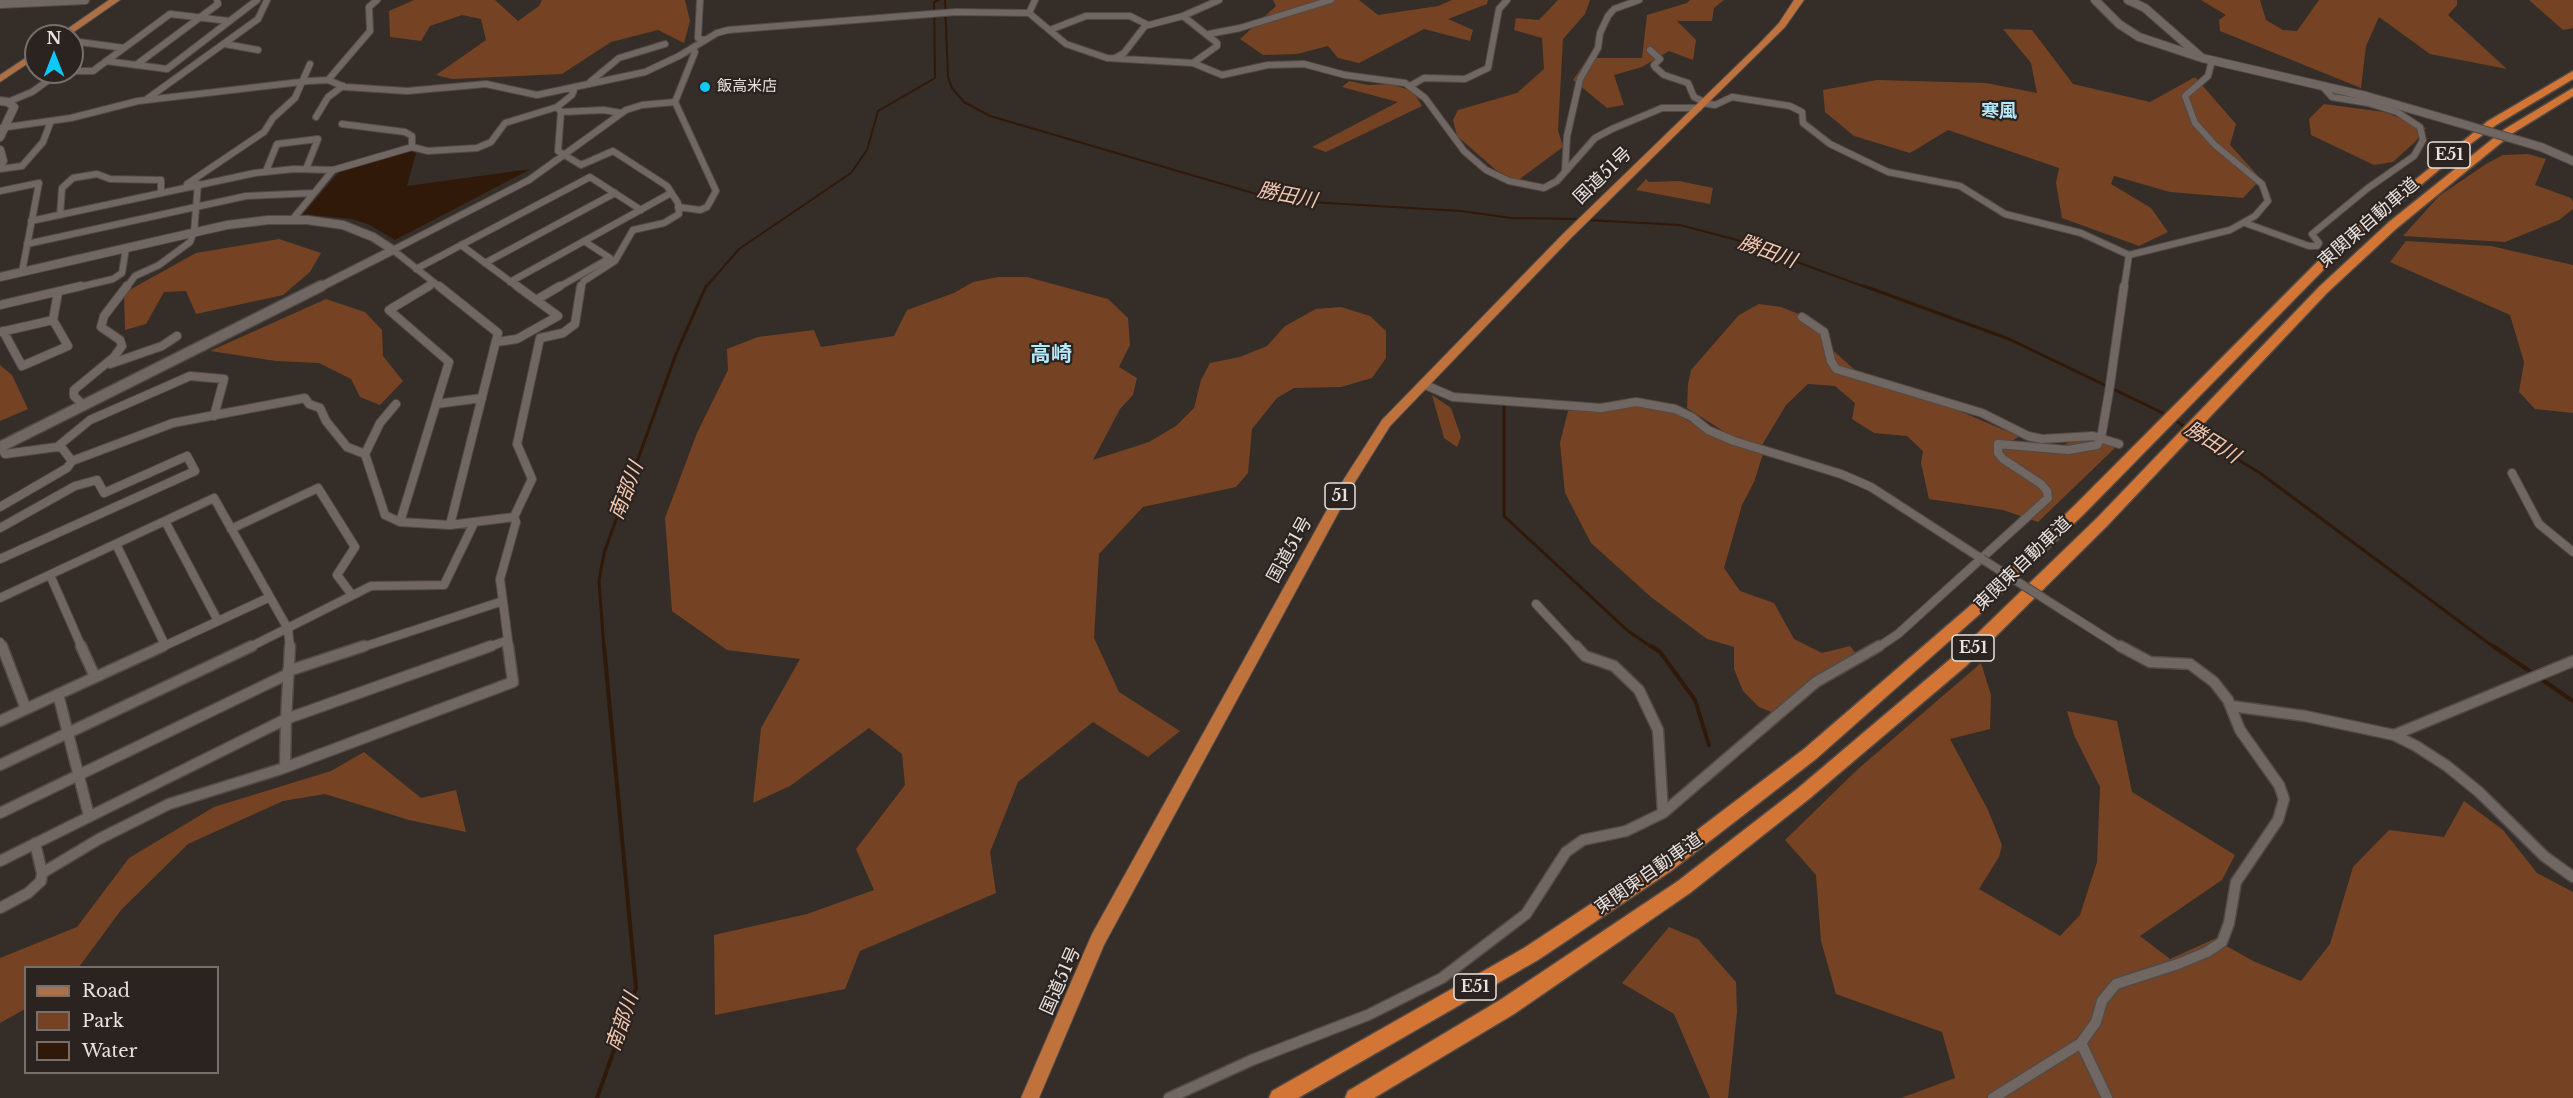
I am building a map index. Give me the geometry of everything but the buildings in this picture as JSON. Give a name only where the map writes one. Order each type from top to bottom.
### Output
[{"type":"highway","name":"国道51号","points":[[1030,1098],[1098,940],[1350,479],[1386,423],[1567,236],[1782,25],[1799,0]]},
{"type":"highway","name":"東関東自動車道","points":[[1279,1098],[1531,954],[1665,865],[1810,754],[1976,609],[2117,472],[2336,249],[2492,123],[2573,74]]},
{"type":"highway","name":"東関東自動車道","points":[[1355,1098],[1508,1007],[1684,887],[1803,794],[1960,661],[2132,490],[2356,259],[2479,154],[2509,131],[2573,92]]},
{"type":"main road","points":[[80,24],[115,0]]},
{"type":"main road","points":[[2,76],[24,62]]},
{"type":"street","points":[[0,3],[85,0]]},
{"type":"street","points":[[136,65],[218,4],[217,0]]},
{"type":"street","points":[[106,62],[167,69],[257,0]]},
{"type":"street","points":[[147,100],[172,79],[258,19],[267,0]]},
{"type":"street","points":[[328,80],[370,31],[369,7],[377,0]]},
{"type":"street","points":[[700,0],[698,38],[705,40]]},
{"type":"street","points":[[1029,14],[1035,0]]},
{"type":"street","points":[[1115,58],[1125,53],[1137,33],[1148,25],[1183,16],[1219,0]]},
{"type":"street","points":[[1209,34],[1240,28],[1331,0]]},
{"type":"street","points":[[1410,86],[1424,78],[1465,79],[1488,68],[1499,9],[1507,0]]},
{"type":"street","points":[[1611,0],[1621,5]]},
{"type":"street","points":[[1564,171],[1567,136],[1580,79],[1598,48],[1600,33],[1608,15],[1621,5],[1639,0]]},
{"type":"street","points":[[2095,0],[2119,24],[2139,37],[2202,58],[2322,86],[2456,122],[2541,147],[2573,161]]},
{"type":"street","points":[[2133,1],[2152,13],[2202,58]]},
{"type":"street","points":[[2,128],[51,121],[147,100],[304,81],[328,80],[343,86],[407,91],[486,84],[531,94],[577,87],[645,72],[728,30],[956,12],[1029,14],[1066,44],[1091,54],[1115,58],[1193,63],[1222,75],[1268,65],[1304,64],[1346,75],[1388,80],[1410,86],[1425,98],[1464,151],[1486,170],[1509,181],[1544,188],[1557,181],[1595,138],[1662,108],[1715,105],[1732,97],[1790,106],[1802,112],[1803,123],[1830,144],[1888,172],[1959,186],[1978,195],[1996,210],[2081,233],[2129,255],[2230,230],[2245,223],[2268,201],[2268,195],[2262,184],[2201,132],[2195,123],[2186,96],[2208,76],[2212,60]]},
{"type":"street","points":[[84,71],[93,71],[170,14],[229,21]]},
{"type":"street","points":[[1050,30],[1086,16],[1130,16],[1148,25]]},
{"type":"street","points":[[1183,16],[1209,34],[1217,46],[1193,63]]},
{"type":"street","points":[[84,43],[124,48]]},
{"type":"street","points":[[225,44],[258,50]]},
{"type":"street","points":[[42,873],[99,839],[169,804],[285,767],[513,682],[500,579],[516,522],[514,517],[532,479],[518,444],[540,338],[563,333],[575,324],[580,288],[584,281],[615,261],[633,230],[664,223],[679,214],[668,186],[613,151],[581,165],[558,151],[559,110],[577,87],[601,76],[619,58],[665,44]]},
{"type":"street","points":[[678,207],[700,210],[707,207],[716,191],[675,102],[695,52],[692,48]]},
{"type":"street","points":[[1650,50],[1660,59],[1654,65],[1656,68],[1664,75],[1688,83],[1694,97],[1702,104]]},
{"type":"street","points":[[182,188],[264,132],[273,117],[295,98],[310,64]]},
{"type":"street","points":[[4,102],[32,92],[43,84]]},
{"type":"street","points":[[316,117],[328,97],[343,86]]},
{"type":"street","points":[[2245,223],[2309,246],[2317,246],[2319,243],[2312,234],[2368,188],[2414,156],[2423,140],[2420,127],[2397,111],[2332,97],[2322,86]]},
{"type":"street","points":[[0,137],[2,128],[14,107],[4,102]]},
{"type":"street","points":[[72,461],[63,448],[4,454],[0,447],[529,180],[621,113],[642,105],[675,102]]},
{"type":"street","points":[[32,221],[266,171],[333,170],[412,147],[428,151],[477,148],[491,142],[501,126],[511,119],[559,110],[604,110],[621,113]]},
{"type":"street","points":[[0,150],[3,161],[0,168],[22,166],[43,141],[51,121]]},
{"type":"street","points":[[342,123],[405,132],[411,136],[412,147]]},
{"type":"street","points":[[266,171],[277,144],[318,139],[306,169]]},
{"type":"street","points":[[292,220],[333,170]]},
{"type":"street","points":[[60,215],[62,188],[73,178],[97,174],[110,179],[161,180],[161,193]]},
{"type":"street","points":[[416,269],[590,177],[641,210]]},
{"type":"street","points":[[0,191],[39,183],[22,272]]},
{"type":"street","points":[[84,406],[74,396],[74,390],[114,357],[122,346],[120,340],[101,327],[104,316],[113,307],[117,296],[135,276],[159,265],[183,249],[194,232],[198,184]]},
{"type":"street","points":[[27,244],[266,194],[314,193]]},
{"type":"street","points":[[485,263],[615,193]]},
{"type":"street","points":[[510,282],[671,193]]},
{"type":"street","points":[[0,277],[194,232],[248,222],[292,220],[343,225],[373,237],[393,250],[498,333],[450,525]]},
{"type":"street","points":[[536,300],[610,258],[584,241]]},
{"type":"street","points":[[461,245],[558,316],[517,339],[497,342]]},
{"type":"street","points":[[0,305],[113,279],[122,273],[126,248]]},
{"type":"street","points":[[1169,1098],[1252,1060],[1368,1015],[1442,978],[1526,914],[1566,852],[1583,840],[1626,831],[1663,813],[1816,682],[1898,634],[2042,506],[2048,498],[2041,484],[2003,459],[1998,453],[1998,444],[2068,450],[2087,449],[2097,445],[2101,438],[2109,392],[2129,255]]},
{"type":"street","points":[[400,522],[449,362],[389,310],[435,284]]},
{"type":"street","points":[[53,320],[2,332],[22,366],[68,346],[53,320],[58,291]]},
{"type":"street","points":[[1802,317],[1824,332],[1831,361],[1836,369],[1982,413],[2028,436],[2042,439],[2101,438],[2119,444]]},
{"type":"street","points":[[101,367],[162,346],[177,336]]},
{"type":"street","points":[[57,447],[90,420],[190,376],[224,379],[214,416]]},
{"type":"street","points":[[1423,384],[1453,397],[1602,408],[1636,402],[1675,409],[1692,417],[1708,430],[1734,441],[1841,474],[1870,487],[2137,657],[2150,662],[2190,664],[2214,682],[2231,706],[2240,730],[2279,785],[2284,799],[2278,820],[2236,882],[2229,923],[2222,942],[2207,952],[2178,964],[2116,984],[2102,1000],[2096,1022],[2081,1043],[1993,1098]]},
{"type":"street","points":[[0,507],[67,468],[72,461],[172,423],[305,398],[309,404],[320,408],[326,421],[347,447],[365,454]]},
{"type":"street","points":[[436,404],[482,398]]},
{"type":"street","points":[[396,404],[380,423],[365,454],[385,515],[400,522],[450,525],[514,517]]},
{"type":"street","points":[[0,528],[75,486],[97,480],[104,493],[187,456],[195,471],[0,559]]},
{"type":"street","points":[[2512,473],[2539,524],[2573,552]]},
{"type":"street","points":[[231,529],[318,488],[355,547],[337,575],[352,595]]},
{"type":"street","points":[[0,598],[214,498],[288,629],[285,767]]},
{"type":"street","points":[[165,521],[218,621]]},
{"type":"street","points":[[0,765],[288,629],[371,586],[444,585],[474,523]]},
{"type":"street","points":[[116,544],[165,645]]},
{"type":"street","points":[[50,575],[95,677]]},
{"type":"street","points":[[0,721],[270,597]]},
{"type":"street","points":[[0,813],[288,673],[503,601]]},
{"type":"street","points":[[1536,604],[1584,656],[1614,666],[1639,690],[1658,730],[1663,813]]},
{"type":"street","points":[[0,861],[286,718],[508,640]]},
{"type":"street","points":[[0,642],[26,709]]},
{"type":"street","points":[[2394,735],[2573,661]]},
{"type":"street","points":[[58,694],[89,816]]},
{"type":"street","points":[[2231,706],[2295,714],[2394,735],[2447,766],[2479,792],[2544,856],[2573,877]]},
{"type":"street","points":[[0,908],[28,893],[41,881],[42,873],[36,843]]},
{"type":"street","points":[[2081,1043],[2107,1098]]},
{"type":"green space","points":[[414,0],[495,0],[518,21],[539,6],[542,0],[685,0],[690,21],[684,43],[658,30],[611,42],[562,74],[452,79],[436,75],[486,40],[481,19],[462,15],[430,26],[421,41],[390,37],[389,11]]},
{"type":"green space","points":[[1273,0],[1359,0],[1378,15],[1438,6],[1452,0],[1488,0],[1487,4],[1448,19],[1473,30],[1470,41],[1424,29],[1359,63],[1338,58],[1328,46],[1297,54],[1263,55],[1240,39],[1276,6]]},
{"type":"green space","points":[[1558,0],[1590,0],[1585,14],[1563,39],[1558,130],[1563,147],[1517,181],[1496,170],[1457,136],[1453,120],[1458,110],[1517,93],[1544,69],[1542,38],[1514,30],[1516,18],[1539,20]]},
{"type":"green space","points":[[1690,0],[1724,0],[1714,8],[1712,21],[1677,21],[1696,40],[1693,60],[1669,51],[1642,67],[1614,75],[1624,105],[1607,108],[1573,80],[1588,58],[1642,58],[1647,15],[1687,3]]},
{"type":"green space","points":[[2201,0],[2260,0],[2266,20],[2283,30],[2297,31],[2319,0],[2457,0],[2457,5],[2448,15],[2507,69],[2430,54],[2379,17],[2366,46],[2361,88],[2220,31],[2219,20],[2226,15]]},
{"type":"green space","points":[[2529,0],[2573,0],[2573,28],[2563,30]]},
{"type":"green space","points":[[2003,29],[2032,30],[2073,84],[2150,102],[2195,77],[2236,124],[2230,145],[2261,179],[2243,198],[2170,192],[2114,176],[2111,184],[2151,208],[2168,232],[2139,246],[2062,218],[2056,183],[2059,168],[1948,130],[1910,153],[1854,136],[1825,112],[1823,90],[1877,80],[1986,83],[2037,93],[2031,63]]},
{"type":"green space","points":[[1349,81],[1368,85],[1390,84],[1413,91],[1422,106],[1326,152],[1312,147],[1398,102],[1342,87]]},
{"type":"green space","points":[[2324,104],[2384,112],[2426,128],[2416,141],[2393,162],[2374,165],[2311,135],[2309,119]]},
{"type":"green space","points":[[2528,154],[2546,159],[2535,185],[2571,198],[2573,202],[2573,209],[2559,220],[2505,242],[2403,236],[2439,196],[2486,164],[2503,155]]},
{"type":"green space","points":[[1646,179],[1649,182],[1679,181],[1713,188],[1710,204],[1636,190]]},
{"type":"green space","points":[[279,239],[321,253],[310,272],[283,295],[196,314],[186,291],[164,292],[146,324],[125,330],[124,293],[196,253]]},
{"type":"green space","points":[[2406,241],[2491,246],[2573,265],[2573,413],[2535,409],[2519,392],[2524,362],[2510,315],[2390,262]]},
{"type":"green space","points":[[998,277],[1027,277],[1108,299],[1128,318],[1130,345],[1119,367],[1137,378],[1133,395],[1120,409],[1093,460],[1149,442],[1176,426],[1194,408],[1201,380],[1210,363],[1240,357],[1267,346],[1285,326],[1316,309],[1341,307],[1370,316],[1386,331],[1386,358],[1372,378],[1341,387],[1294,388],[1277,398],[1252,429],[1248,473],[1236,487],[1143,507],[1099,554],[1094,638],[1119,692],[1180,731],[1148,757],[1093,722],[1018,782],[990,852],[996,893],[860,951],[845,989],[715,1015],[714,935],[807,914],[874,890],[856,849],[905,785],[902,754],[869,728],[790,786],[753,803],[761,728],[800,659],[727,650],[672,611],[665,518],[697,433],[728,370],[727,349],[758,337],[814,330],[821,347],[894,336],[907,310],[954,293],[973,282]]},
{"type":"green space","points":[[326,299],[365,312],[382,330],[383,356],[403,381],[380,405],[360,397],[351,379],[319,363],[276,361],[210,351]]},
{"type":"green space","points":[[1759,304],[1781,307],[1801,315],[1821,331],[1828,346],[1856,371],[1889,387],[1941,403],[2004,430],[2022,435],[2003,446],[2056,450],[2079,436],[2116,447],[2038,522],[2003,510],[1929,499],[1921,463],[1923,451],[1907,436],[1874,433],[1852,419],[1855,403],[1835,386],[1808,384],[1786,405],[1762,445],[1731,436],[1687,408],[1688,384],[1691,370],[1739,315]]},
{"type":"green space","points":[[0,365],[12,375],[28,409],[0,421]]},
{"type":"green space","points":[[1432,395],[1451,408],[1461,437],[1457,447],[1444,438]]},
{"type":"green space","points":[[1640,405],[1674,412],[1706,432],[1763,454],[1754,482],[1742,505],[1724,568],[1740,591],[1774,603],[1794,639],[1822,653],[1850,646],[1857,655],[1819,674],[1774,713],[1759,707],[1743,691],[1734,669],[1734,647],[1707,639],[1651,597],[1591,543],[1565,493],[1560,443],[1568,411],[1610,411]]},
{"type":"green space","points":[[1981,663],[1991,695],[1990,729],[1950,739],[1988,810],[2002,845],[1999,857],[1979,889],[2060,936],[2080,915],[2097,862],[2100,787],[2074,735],[2067,711],[2117,721],[2132,792],[2235,855],[2222,880],[2140,936],[2170,959],[2214,939],[2253,961],[2301,981],[2330,944],[2353,867],[2389,830],[2444,837],[2464,801],[2503,830],[2537,873],[2573,892],[2573,1098],[1901,1098],[1955,1078],[1942,1032],[1836,994],[1821,941],[1816,875],[1785,840],[1858,769]]},
{"type":"green space","points":[[364,752],[421,798],[456,790],[466,832],[409,820],[325,794],[283,801],[188,844],[121,910],[80,966],[24,966],[24,1010],[0,1023],[0,958],[77,927],[129,858],[214,807],[331,771]]},
{"type":"green space","points":[[1669,927],[1698,939],[1736,982],[1737,1012],[1728,1098],[1710,1098],[1674,1014],[1622,983]]},
{"type":"water","points":[[411,151],[416,153],[407,186],[531,169],[395,240],[368,224],[351,219],[303,214],[340,171]]},
{"type":"waterway","name":"南部川","points":[[705,288],[739,249],[851,173],[867,150],[878,111],[935,78],[934,2],[939,0]]},
{"type":"waterway","name":"勝田川","points":[[945,0],[948,77],[952,88],[964,102],[990,116],[1253,193],[1294,201],[1461,211],[1511,218],[1581,219]]},
{"type":"waterway","name":"勝田川","points":[[1587,220],[1680,225],[1737,240],[1868,288]]},
{"type":"waterway","name":"勝田川","points":[[1864,286],[2009,339],[2167,415]]},
{"type":"waterway","name":"南部川","points":[[604,648],[599,581],[604,553],[676,354],[705,288]]},
{"type":"waterway","points":[[1504,406],[1504,516],[1628,631],[1653,648]]},
{"type":"waterway","name":"勝田川","points":[[2173,419],[2187,428]]},
{"type":"waterway","name":"勝田川","points":[[2193,432],[2260,473],[2495,648]]},
{"type":"waterway","name":"南部川","points":[[597,1098],[636,988],[604,646]]},
{"type":"waterway","points":[[1651,646],[1660,652],[1695,700],[1709,745]]},
{"type":"waterway","name":"勝田川","points":[[2493,646],[2573,701]]},
{"type":"place","name":"飯高米店","points":[[705,87]]},
{"type":"district","name":"寒風","points":[[1999,112]]},
{"type":"district","name":"高崎","points":[[1051,355]]}]
